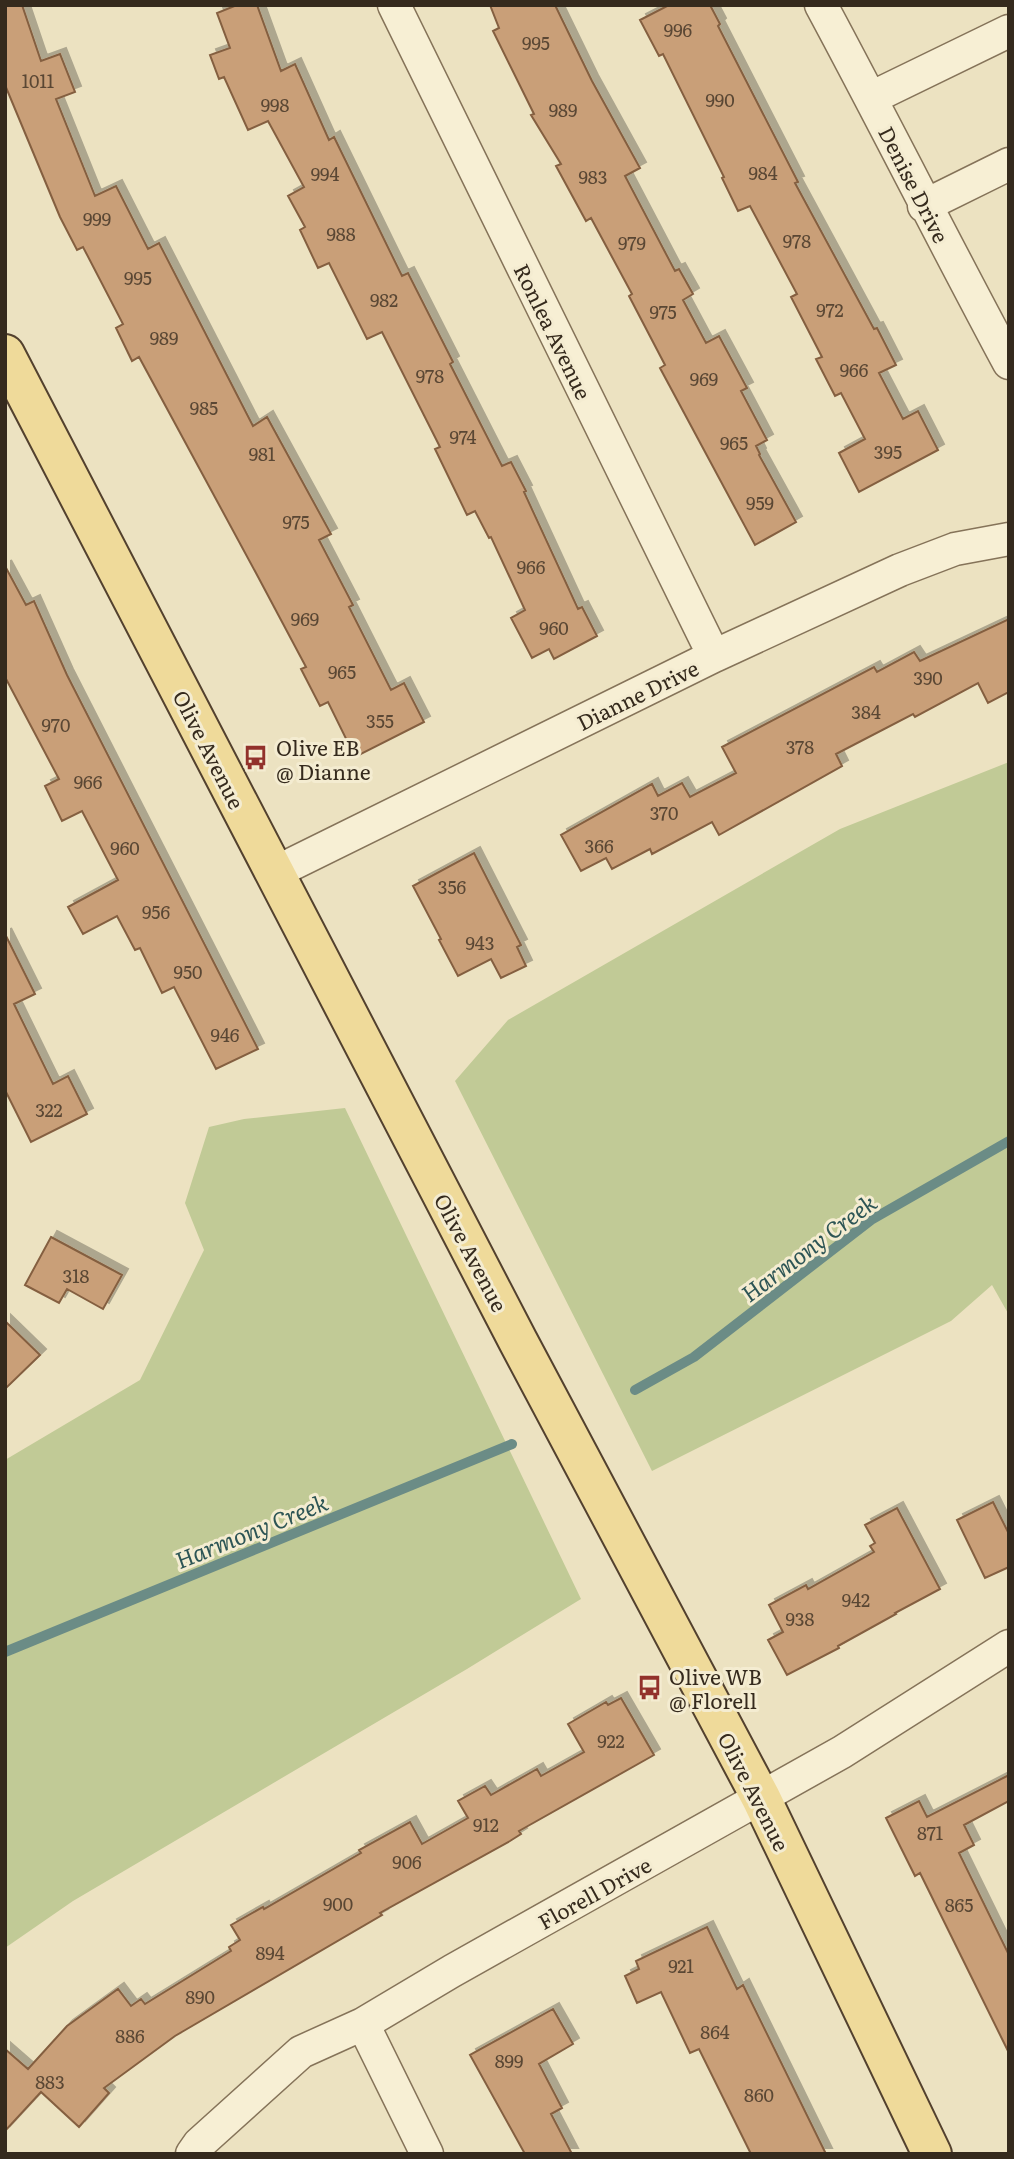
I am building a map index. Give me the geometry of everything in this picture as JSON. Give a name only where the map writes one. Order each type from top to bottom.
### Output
[{"type":"main road","name":"Olive Avenue","points":[[5,354],[626,1548],[761,1798],[932,2154]]},
{"type":"street","name":"Ronlea Avenue","points":[[394,5],[714,656]]},
{"type":"street","name":"Denise Drive","points":[[821,5],[924,206],[1009,363]]},
{"type":"street","points":[[871,98],[1009,31]]},
{"type":"street","points":[[924,206],[1009,164]]},
{"type":"street","name":"Dianne Drive","points":[[274,873],[714,656],[911,566],[956,549],[1009,539]]},
{"type":"street","name":"Florell Drive","points":[[192,2154],[199,2144],[301,2052],[363,2024],[452,1971],[842,1752],[1009,1646]]},
{"type":"street","points":[[363,2024],[427,2154]]},
{"type":"green space","points":[[1009,762],[1009,1315],[992,1285],[951,1321],[652,1471],[455,1081],[508,1020],[840,829]]},
{"type":"green space","points":[[345,1108],[581,1599],[73,1901],[5,1948],[5,1460],[140,1380],[204,1250],[185,1203],[209,1127],[244,1119]]},
{"type":"building","points":[[5,5],[22,5],[41,61],[60,54],[75,92],[56,99],[95,196],[116,186],[148,249],[159,243],[253,426],[267,417],[331,534],[319,540],[353,605],[349,607],[391,690],[404,683],[424,722],[355,757],[328,702],[320,706],[301,669],[306,667],[139,357],[132,361],[116,328],[123,324],[83,247],[77,250],[60,217],[5,85]]},
{"type":"building","points":[[237,5],[257,5],[281,71],[295,64],[329,140],[334,137],[402,276],[408,273],[502,466],[511,462],[578,609],[582,607],[597,636],[554,659],[549,649],[532,658],[511,618],[525,610],[491,537],[489,538],[475,511],[467,515],[435,449],[440,447],[382,332],[367,339],[329,263],[318,268],[300,230],[305,227],[288,196],[304,187],[268,121],[248,130],[224,77],[219,79],[210,55],[230,48],[217,13]]},
{"type":"building","points":[[490,5],[555,5],[592,81],[640,168],[625,176],[675,271],[679,269],[693,294],[683,300],[706,343],[719,336],[747,388],[741,391],[767,440],[756,446],[759,455],[796,522],[755,545],[660,368],[665,365],[629,296],[632,294],[591,218],[586,221],[556,166],[561,164],[531,115],[534,114],[493,31],[499,28]]},
{"type":"building","points":[[669,5],[710,5],[720,24],[718,26],[798,182],[795,183],[896,365],[879,373],[903,419],[918,411],[938,450],[859,492],[839,453],[865,439],[841,393],[835,396],[816,359],[822,357],[791,297],[797,294],[750,206],[738,211],[663,54],[659,56],[640,20]]},
{"type":"building","points":[[5,566],[26,605],[34,601],[67,675],[258,1049],[216,1069],[174,987],[162,993],[140,948],[135,950],[117,916],[83,934],[68,907],[118,880],[82,811],[62,821],[45,786],[59,779],[5,677]]},
{"type":"building","points":[[1009,619],[1009,692],[988,703],[978,683],[915,717],[913,714],[836,754],[842,766],[719,835],[712,822],[652,854],[650,849],[612,869],[606,858],[581,871],[561,835],[652,784],[658,796],[682,783],[690,797],[736,773],[722,747],[874,667],[877,672],[914,652],[920,661]]},
{"type":"building","points":[[474,853],[521,945],[517,947],[526,966],[501,978],[491,959],[458,976],[413,886]]},
{"type":"building","points":[[5,934],[35,994],[14,1004],[53,1084],[68,1076],[87,1114],[31,1142],[5,1090]]},
{"type":"building","points":[[51,1237],[122,1275],[103,1309],[67,1289],[59,1303],[25,1285]]},
{"type":"building","points":[[5,1321],[40,1355],[5,1389]]},
{"type":"building","points":[[993,1502],[1009,1534],[1009,1567],[985,1578],[957,1520]]},
{"type":"building","points":[[897,1508],[940,1589],[787,1675],[768,1640],[783,1632],[769,1605],[806,1585],[808,1589],[874,1552],[870,1546],[875,1543],[865,1525]]},
{"type":"building","points":[[621,1698],[654,1755],[519,1831],[521,1834],[510,1841],[380,1913],[382,1915],[175,2036],[104,2088],[109,2093],[79,2127],[41,2092],[5,2131],[5,2049],[28,2069],[67,2026],[118,1989],[131,2006],[141,1999],[145,2004],[231,1951],[229,1947],[240,1940],[231,1925],[361,1853],[359,1850],[410,1822],[422,1844],[468,1818],[458,1801],[485,1786],[491,1795],[537,1769],[541,1776],[584,1752],[568,1724],[606,1702],[608,1705]]},
{"type":"building","points":[[1009,1775],[1009,1801],[964,1825],[974,1845],[959,1853],[1009,1955],[1009,2053],[920,1873],[915,1876],[886,1818],[919,1801],[927,1817]]},
{"type":"building","points":[[707,1927],[737,1989],[743,1985],[826,2154],[751,2154],[699,2049],[690,2053],[661,1992],[637,2003],[625,1976],[639,1969],[636,1961]]},
{"type":"building","points":[[553,2009],[573,2044],[539,2064],[562,2108],[551,2114],[572,2154],[525,2154],[470,2055]]},
{"type":"waterway","name":"Harmony Creek","points":[[635,1390],[694,1357],[871,1220],[1009,1141]]},
{"type":"waterway","name":"Harmony Creek","points":[[5,1652],[512,1444]]},
{"type":"place","name":"Olive EB @ Dianne","points":[[256,758]]},
{"type":"place","name":"Olive WB @ Florell","points":[[649,1687]]}]
